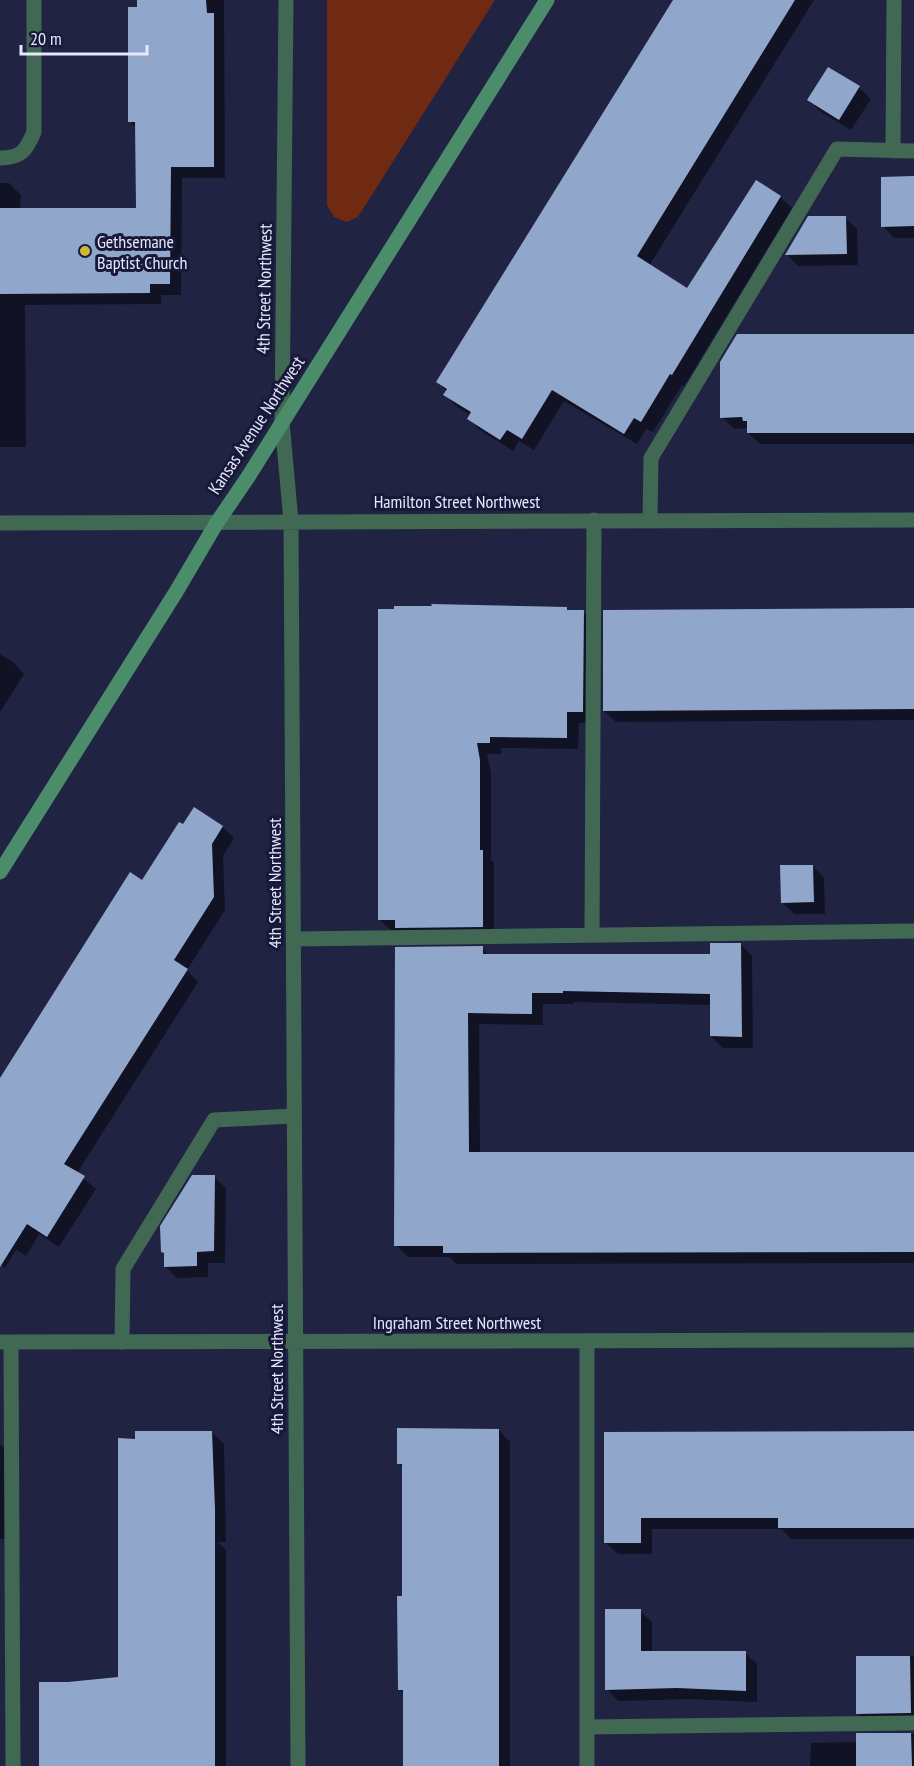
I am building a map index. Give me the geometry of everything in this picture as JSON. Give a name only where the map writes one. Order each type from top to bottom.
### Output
[{"type":"street","points":[[0,158],[14,158],[28,147],[34,132],[34,0]]},
{"type":"street","name":"4th Street Northwest","points":[[286,0],[282,422],[291,520],[298,1766]]},
{"type":"street","name":"Kansas Avenue Northwest","points":[[0,872],[170,602],[216,524],[547,0]]},
{"type":"street","points":[[892,150],[894,0]]},
{"type":"street","points":[[651,520],[651,458],[837,148],[914,151]]},
{"type":"street","name":"Hamilton Street Northwest","points":[[0,523],[216,524],[291,520],[914,520]]},
{"type":"street","points":[[592,935],[594,520]]},
{"type":"street","points":[[294,939],[914,931]]},
{"type":"street","points":[[122,1342],[123,1269],[214,1120],[294,1116]]},
{"type":"street","name":"Ingraham Street Northwest","points":[[5,1343],[914,1340]]},
{"type":"street","points":[[587,1341],[587,1766]]},
{"type":"street","points":[[5,1343],[6,1658],[14,1766]]},
{"type":"street","points":[[587,1727],[914,1723]]},
{"type":"shaded area","points":[[327,0],[495,0],[358,217],[347,222],[334,217],[327,205]]},
{"type":"building","points":[[137,0],[206,0],[207,13],[214,13],[214,167],[171,167],[170,284],[150,284],[150,293],[0,294],[0,208],[136,208],[135,122],[128,122],[128,7],[137,7]]},
{"type":"building","points":[[673,0],[795,0],[637,256],[687,288],[756,180],[781,196],[641,422],[634,418],[624,434],[552,390],[522,439],[507,430],[500,440],[467,419],[471,412],[443,395],[447,389],[436,382]]},
{"type":"building","points":[[828,67],[860,86],[839,120],[807,100]]},
{"type":"building","points":[[914,176],[914,226],[881,227],[881,177]]},
{"type":"building","points":[[808,216],[846,216],[847,254],[785,255]]},
{"type":"building","points":[[737,334],[914,334],[914,433],[747,433],[747,421],[743,421],[742,417],[720,418],[720,362]]},
{"type":"building","points":[[431,604],[567,607],[567,610],[584,610],[583,712],[567,712],[567,738],[490,737],[490,743],[477,743],[480,760],[480,850],[483,850],[483,927],[395,928],[395,920],[378,920],[378,609],[394,609],[394,606],[432,606]]},
{"type":"building","points":[[914,608],[914,709],[603,711],[603,610]]},
{"type":"building","points":[[194,807],[223,826],[212,844],[214,897],[174,960],[188,969],[64,1164],[85,1176],[47,1237],[27,1224],[0,1267],[0,1078],[130,872],[142,880],[179,822],[183,824]]},
{"type":"building","points":[[780,865],[813,865],[814,902],[781,903]]},
{"type":"building","points":[[710,943],[741,943],[742,1037],[710,1036],[710,994],[563,991],[563,993],[532,993],[532,1014],[468,1013],[469,1152],[914,1152],[914,1252],[443,1253],[443,1246],[394,1246],[395,947],[483,946],[483,954],[710,954]]},
{"type":"building","points":[[192,1175],[215,1175],[214,1251],[197,1252],[197,1266],[164,1267],[160,1226]]},
{"type":"building","points":[[397,1428],[499,1429],[499,1766],[403,1766],[403,1690],[398,1690],[397,1596],[402,1596],[402,1464],[397,1464]]},
{"type":"building","points":[[135,1431],[212,1431],[215,1509],[215,1766],[39,1766],[39,1682],[68,1682],[118,1677],[118,1438],[135,1439]]},
{"type":"building","points":[[914,1431],[914,1528],[778,1528],[778,1518],[641,1518],[641,1543],[604,1543],[604,1432]]},
{"type":"building","points":[[605,1609],[641,1609],[641,1651],[746,1651],[746,1691],[677,1688],[605,1690]]},
{"type":"building","points":[[856,1656],[910,1656],[911,1713],[856,1714]]},
{"type":"building","points":[[856,1733],[911,1733],[912,1766],[856,1766]]},
{"type":"place","name":"Gethsemane Baptist Church","points":[[85,251]]}]
